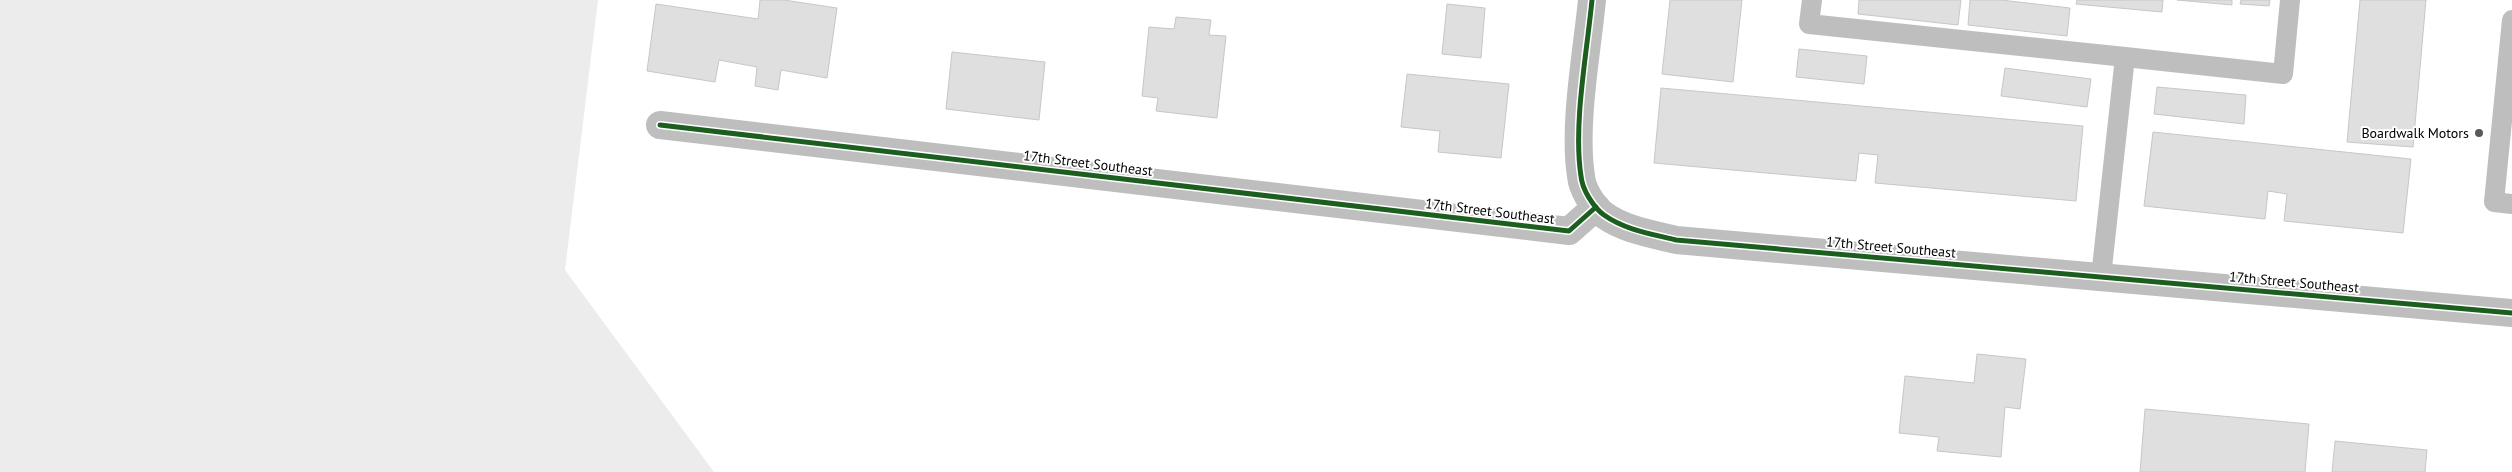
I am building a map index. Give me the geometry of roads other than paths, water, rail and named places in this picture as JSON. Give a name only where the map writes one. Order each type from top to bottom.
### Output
[{"type":"street","points":[[1592,0],[1579,127],[1581,176],[1584,189],[1596,207]]},
{"type":"street","name":"17th Street Southeast","points":[[660,125],[1569,231],[1596,207],[1603,214],[1619,223],[1641,232],[1676,240],[2512,313]]},
{"type":"lane","points":[[1812,0],[1809,24],[2282,74],[2290,0]]},
{"type":"lane","points":[[2512,20],[2494,202],[2512,204]]},
{"type":"lane","points":[[2101,277],[2125,57]]},
{"type":"place","name":"Boardwalk Motors","points":[[2479,133]]}]
